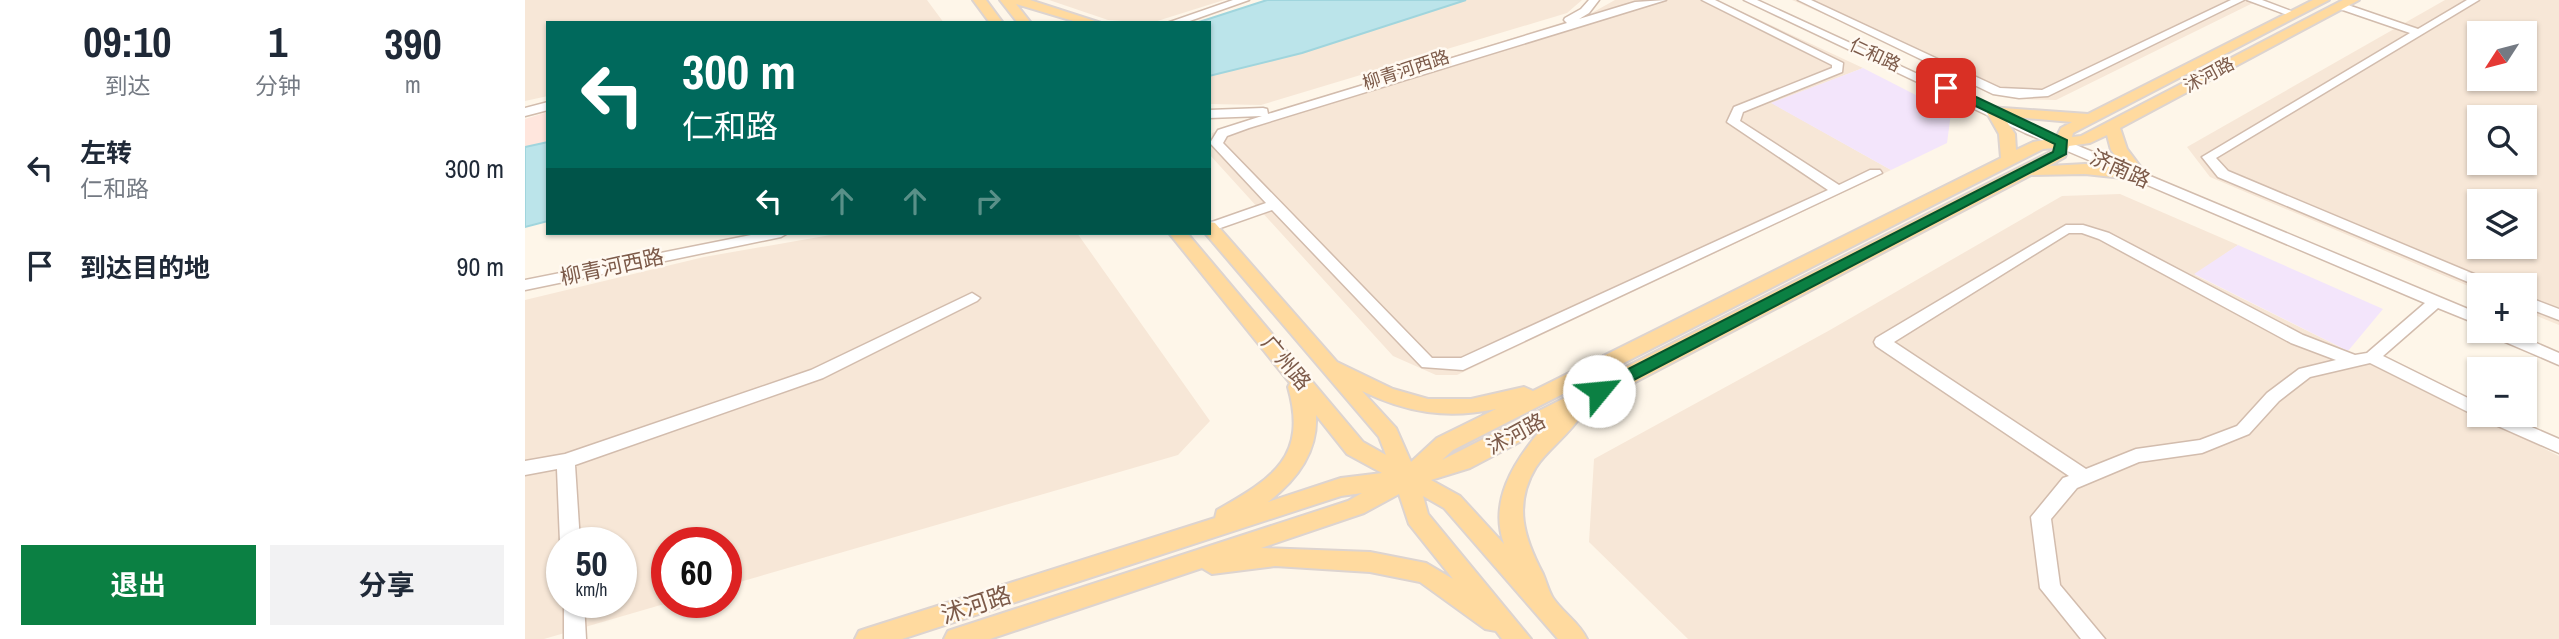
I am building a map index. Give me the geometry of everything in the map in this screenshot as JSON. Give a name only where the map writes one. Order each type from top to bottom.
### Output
[{"type":"main road","points":[[1006,0],[1023,21]]},
{"type":"main road","points":[[1016,0],[1086,21]]},
{"type":"main road","name":"沭河路","points":[[957,639],[1356,507],[1407,479],[1445,444],[1575,378],[2017,165],[2059,154],[2066,131],[2323,0]]},
{"type":"main road","name":"沭河路","points":[[2062,142],[2085,139],[2112,126],[2347,3]]},
{"type":"main road","points":[[975,21],[982,4]]},
{"type":"main road","points":[[982,4],[995,21]]},
{"type":"main road","points":[[1047,21],[1072,18]]},
{"type":"main road","points":[[1994,112],[2092,118]]},
{"type":"main road","points":[[1994,112],[2007,134],[2017,165],[2134,174]]},
{"type":"main road","points":[[2112,126],[2119,150],[2134,174]]},
{"type":"main road","name":"沭河路","points":[[868,639],[1341,488],[1407,479],[1462,462],[2017,165]]},
{"type":"main road","name":"广州路","points":[[1211,229],[1388,434],[1407,479],[1417,519],[1517,637]]},
{"type":"main road","name":"广州路","points":[[1180,235],[1355,447],[1407,479],[1452,502],[1574,639]]},
{"type":"main road","points":[[1325,360],[1383,395],[1429,409],[1483,407],[1575,378]]},
{"type":"main road","points":[[1178,541],[1265,495],[1300,457],[1308,410],[1289,367]]},
{"type":"main road","points":[[1547,609],[1512,530],[1514,488],[1544,438],[1599,391]]},
{"type":"main road","points":[[1170,570],[1275,556],[1370,562],[1426,573],[1517,637]]},
{"type":"street","points":[[1178,21],[1244,0]]},
{"type":"street","name":"柳青河西路","points":[[1211,114],[1234,116],[1291,106],[1564,22],[1585,11],[1594,0]]},
{"type":"street","points":[[1661,0],[1635,5],[1222,133],[1216,143],[1428,363],[1463,363],[1875,173]]},
{"type":"street","points":[[1707,0],[1836,63],[1838,70],[1738,110],[1733,122],[1838,190]]},
{"type":"street","name":"仁和路","points":[[1749,0],[2062,142]]},
{"type":"street","name":"仁和路","points":[[1756,0],[1994,112]]},
{"type":"street","points":[[1804,0],[1997,90],[2019,94],[2044,93],[2239,0]]},
{"type":"street","points":[[2252,0],[2294,14]]},
{"type":"street","points":[[2467,276],[2223,174],[2209,157],[2474,0]]},
{"type":"street","points":[[2347,3],[2417,32]]},
{"type":"street","points":[[1781,36],[1804,26]]},
{"type":"street","points":[[525,112],[546,107]]},
{"type":"street","name":"济南路","points":[[2062,142],[2467,317]]},
{"type":"street","name":"济南路","points":[[2134,174],[2467,316]]},
{"type":"street","points":[[1211,228],[1275,204]]},
{"type":"street","points":[[2085,477],[1882,342],[2066,229],[2084,229],[2104,236],[2297,338],[2354,361]]},
{"type":"street","name":"柳青河西路","points":[[525,285],[771,235]]},
{"type":"street","points":[[525,468],[566,461],[817,374],[972,298]]},
{"type":"street","points":[[2094,639],[2050,588],[2041,517],[2070,483],[2136,456],[2202,446],[2243,430],[2273,397],[2305,373],[2372,357],[2433,304]]},
{"type":"street","points":[[2537,306],[2559,315]]},
{"type":"street","points":[[2527,343],[2559,355]]},
{"type":"street","points":[[2532,343],[2559,355]]},
{"type":"street","points":[[2372,357],[2467,404]]},
{"type":"street","points":[[2515,427],[2559,446]]},
{"type":"street","points":[[566,461],[570,527]]},
{"type":"street","points":[[574,618],[575,639]]},
{"type":"shaded area","points":[[525,0],[927,0],[943,21],[546,21],[546,96],[525,101]]},
{"type":"shaded area","points":[[1049,0],[1224,0],[1157,21],[1108,20]]},
{"type":"shaded area","points":[[1466,0],[1582,0],[1567,13],[1261,105],[1211,104],[1211,76],[1302,53]]},
{"type":"shaded area","points":[[1615,0],[1717,0],[1863,68],[1772,103],[1891,170],[1457,375],[1436,375],[1393,356],[1211,156],[1212,133],[1236,123],[1590,14]]},
{"type":"shaded area","points":[[1792,0],[2259,0],[2056,100],[2015,99]]},
{"type":"shaded area","points":[[2445,0],[2559,0],[2559,325],[2537,316],[2537,273],[2467,273],[2467,286],[2210,177],[2187,147]]},
{"type":"shaded area","points":[[1863,68],[1951,113],[1947,143],[1891,170],[1771,103]]},
{"type":"shaded area","points":[[546,113],[546,142],[525,147],[525,119]]},
{"type":"shaded area","points":[[2120,194],[2238,245],[2195,275],[2467,410],[2467,427],[2501,427],[2559,456],[2559,639],[1688,639],[1589,542],[1594,459],[1830,330],[2062,196]]},
{"type":"shaded area","points":[[830,235],[1078,235],[1210,421],[1178,455],[742,581],[742,527],[651,527],[651,608],[637,612],[637,527],[546,527],[546,618],[616,618],[544,639],[525,639],[525,300],[704,257]]},
{"type":"shaded area","points":[[2238,245],[2383,309],[2348,351],[2194,274]]},
{"type":"water","points":[[1267,0],[1466,0],[1302,53],[1211,76],[1211,21],[1202,21]]},
{"type":"water","points":[[546,142],[546,222],[525,227],[525,147]]},
{"type":"route","points":[[1599,391],[2059,154],[2062,142],[1946,88]]}]
